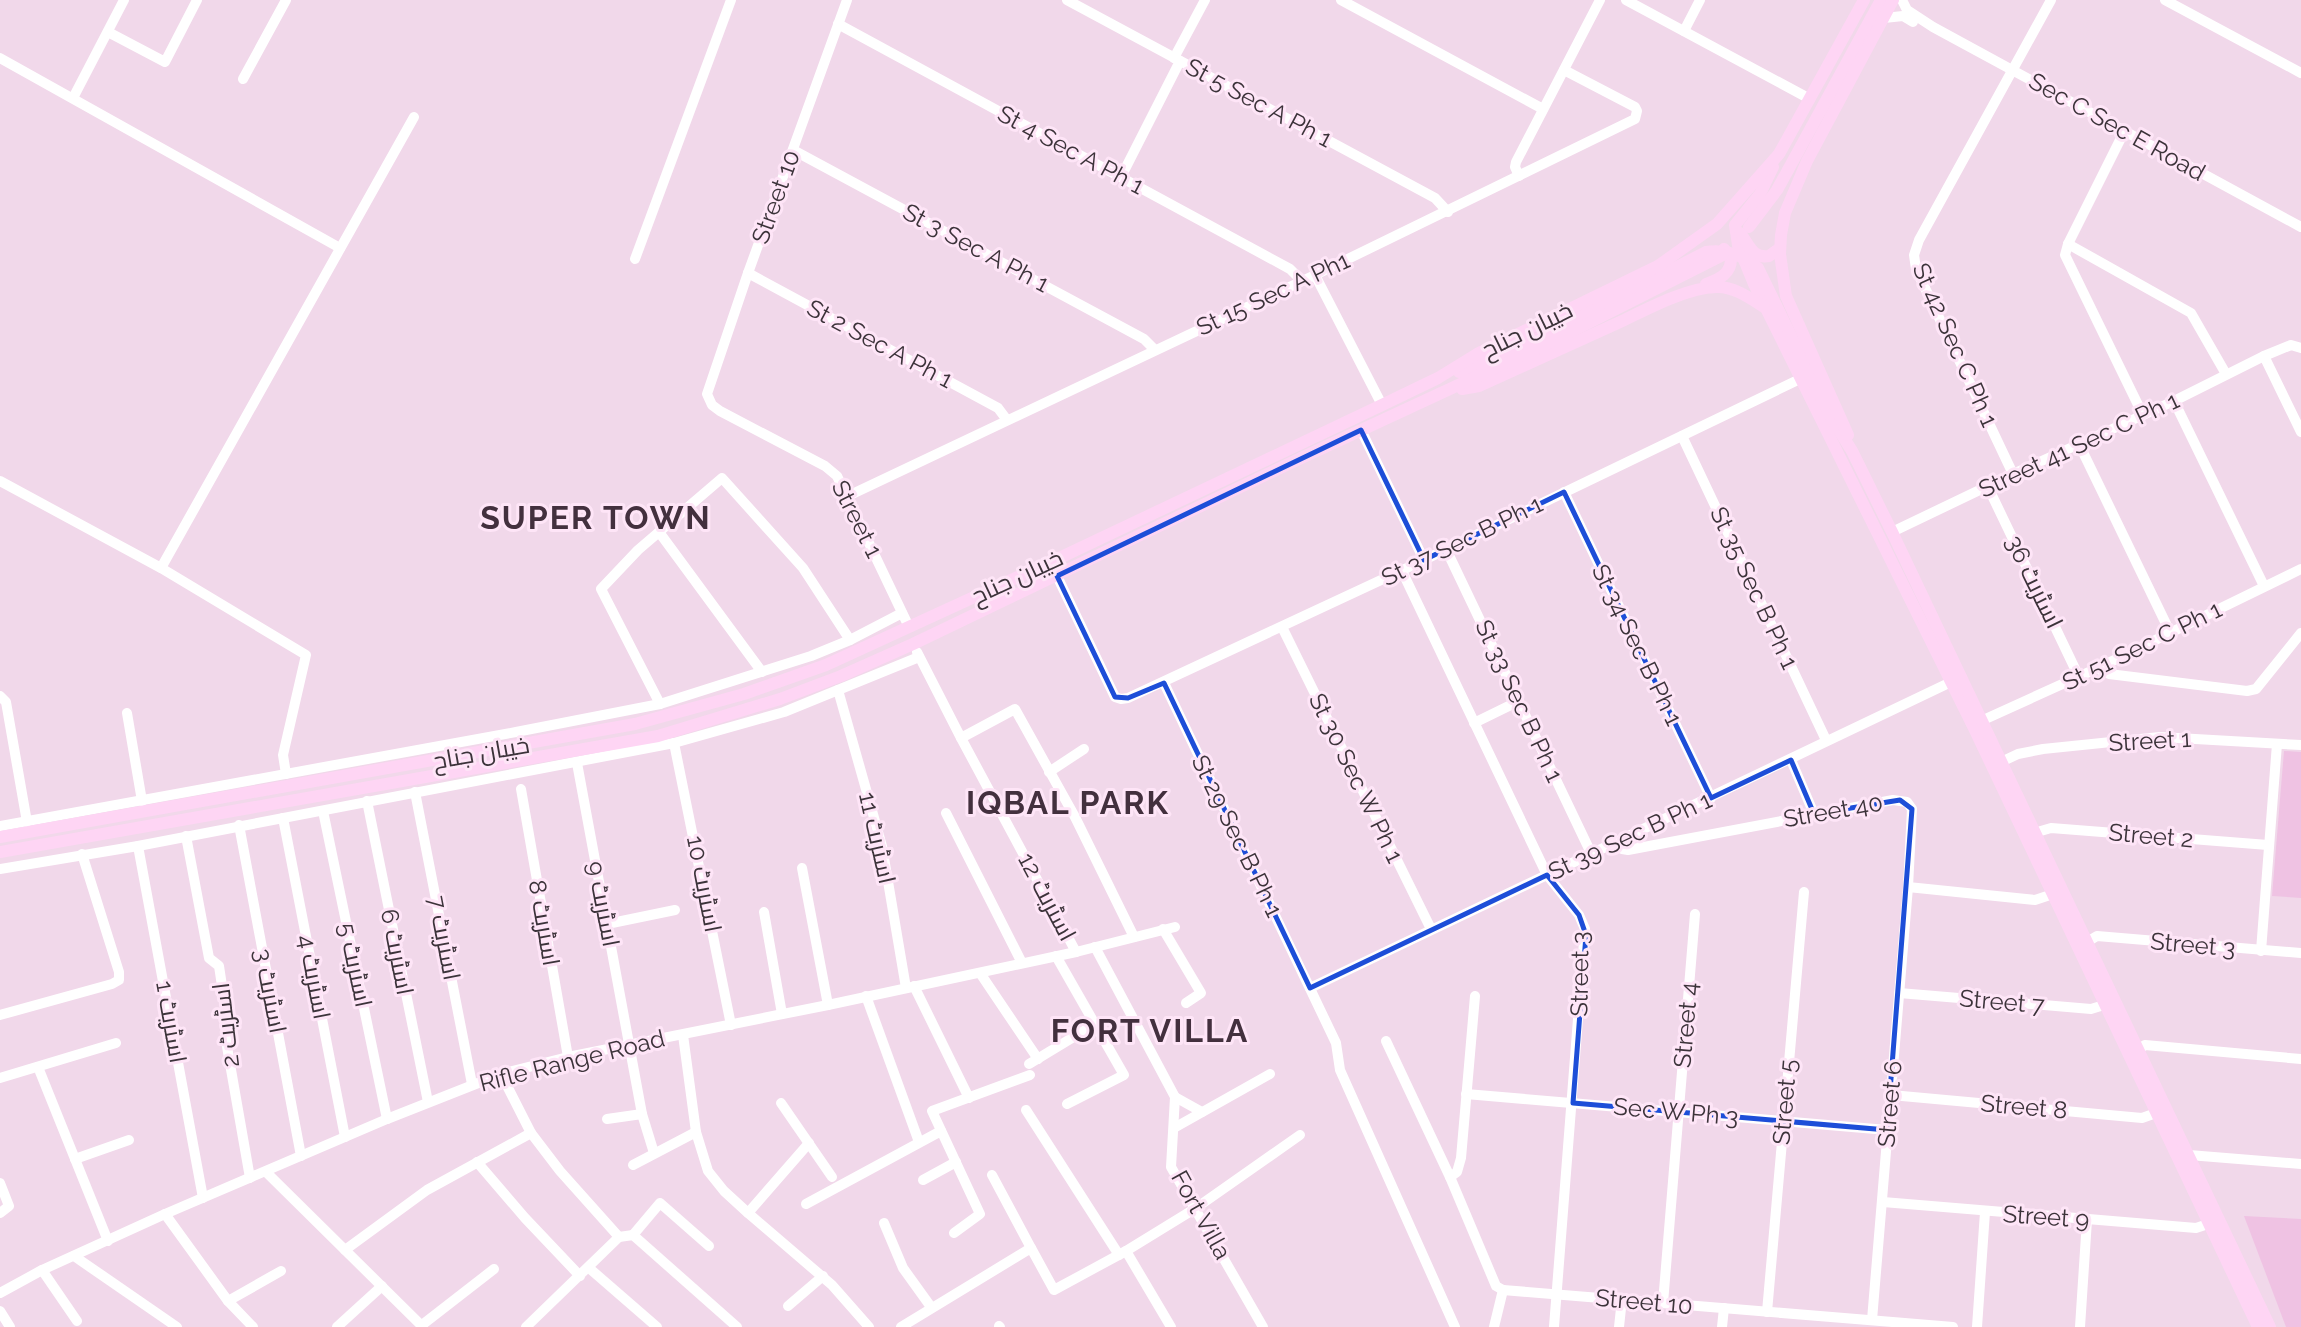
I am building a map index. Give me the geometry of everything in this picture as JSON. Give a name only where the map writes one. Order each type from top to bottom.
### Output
[{"type":"main road","name":"خیبان جناح","points":[[0,837],[635,724],[744,694],[826,664],[909,627],[1382,405],[1438,378],[1477,354],[1658,266],[1717,224],[1779,154],[1864,0]]},
{"type":"main road","points":[[1749,228],[1782,181],[1881,0]]},
{"type":"main road","points":[[1852,451],[1847,428],[1786,296],[1780,248],[1785,213],[1794,191],[1893,0]]},
{"type":"main road","points":[[1779,154],[1760,194],[1736,222],[1738,246],[1765,307],[1802,377],[2053,894],[2258,1327]]},
{"type":"main road","points":[[1735,231],[1742,234],[1757,256],[1769,256],[1780,248]]},
{"type":"main road","points":[[1443,392],[1479,386],[1693,291],[1725,274],[1731,262],[1728,251],[1718,247],[1704,248],[1658,266]]},
{"type":"main road","points":[[1438,378],[1460,372],[1543,336],[1706,252],[1724,251],[1736,254],[1758,268],[1829,414],[1852,451],[1892,532],[2270,1327]]},
{"type":"main road","name":"خیبان جناح","points":[[0,852],[658,736],[780,699],[913,644],[1551,342],[1723,255]]},
{"type":"main road","points":[[1693,291],[1714,287],[1727,288],[1765,307]]},
{"type":"street","points":[[73,98],[124,0]]},
{"type":"street","points":[[243,79],[286,0]]},
{"type":"street","points":[[635,259],[731,0]]},
{"type":"street","name":"Street 10","points":[[707,394],[847,0]]},
{"type":"street","name":"St 5 Sec A Ph 1","points":[[1067,0],[1435,198],[1448,212]]},
{"type":"street","points":[[1121,177],[1205,0]]},
{"type":"street","points":[[1342,0],[1543,109]]},
{"type":"street","points":[[1519,176],[1516,162],[1600,0]]},
{"type":"street","points":[[1626,0],[1810,99]]},
{"type":"street","points":[[1684,31],[1700,0]]},
{"type":"street","name":"Sec C Sec E Road","points":[[1902,0],[1907,10],[1933,27],[2301,227]]},
{"type":"street","points":[[2012,69],[2051,0]]},
{"type":"street","points":[[2165,0],[2301,73]]},
{"type":"street","points":[[108,32],[165,62],[193,1]]},
{"type":"street","name":"Sec C Sec E Road","points":[[1884,18],[1903,16],[1920,25],[1933,27]]},
{"type":"street","name":"St 4 Sec A Ph 1","points":[[838,24],[1290,269],[1302,281]]},
{"type":"street","points":[[0,58],[340,248]]},
{"type":"street","name":"St 42 Sec C Ph 1","points":[[2012,69],[1919,240],[1914,255],[1916,269],[2013,474]]},
{"type":"street","name":"St 15 Sec A Ph1","points":[[848,496],[1448,212],[1632,122],[1637,116],[1636,107],[1564,70]]},
{"type":"street","points":[[161,568],[414,117]]},
{"type":"street","points":[[2124,132],[2065,255],[2143,415]]},
{"type":"street","name":"St 3 Sec A Ph 1","points":[[793,150],[1144,339],[1155,350]]},
{"type":"street","points":[[2068,244],[2191,313],[2226,374]]},
{"type":"street","name":"St 2 Sec A Ph 1","points":[[748,273],[998,408],[1007,420]]},
{"type":"street","points":[[1315,275],[1382,405]]},
{"type":"street","name":"Street 41 Sec C Ph 1","points":[[1892,532],[2174,401],[2264,356],[2299,343]]},
{"type":"street","points":[[2264,356],[2301,432]]},
{"type":"street","name":"St 37 Sec B Ph 1","points":[[1057,576],[1115,696],[1121,699],[1164,683],[1802,377]]},
{"type":"street","name":"Street 1","points":[[707,394],[712,405],[720,411],[832,471],[848,496],[909,627]]},
{"type":"street","points":[[2174,401],[2264,586]]},
{"type":"street","points":[[1362,430],[1424,560]]},
{"type":"street","name":"St 35 Sec B Ph 1","points":[[1682,436],[1826,740]]},
{"type":"street","points":[[2079,444],[2170,632]]},
{"type":"street","points":[[660,704],[601,589],[659,531],[722,478],[803,568],[850,640]]},
{"type":"street","points":[[0,481],[161,568],[306,655],[283,755],[286,774]]},
{"type":"street","name":"اسٹریٹ 36","points":[[1988,487],[2079,677]]},
{"type":"street","name":"St 34 Sec B Ph 1","points":[[1564,492],[1710,798]]},
{"type":"street","points":[[659,531],[762,672]]},
{"type":"street","name":"St 33 Sec B Ph 1","points":[[1446,549],[1591,853]]},
{"type":"street","name":"St 51 Sec C Ph 1","points":[[1981,721],[2079,677],[2301,569]]},
{"type":"street","name":"Street 3","points":[[1402,570],[1547,875],[1579,915],[1586,935],[1554,1327]]},
{"type":"street","points":[[0,826],[660,704],[762,672],[850,640],[902,613]]},
{"type":"street","name":"St 30 Sec W Ph 1","points":[[1282,627],[1431,929]]},
{"type":"street","points":[[2100,667],[2109,674],[2247,691],[2256,689],[2301,633]]},
{"type":"street","name":"اسٹریٹ 12","points":[[913,644],[1076,952]]},
{"type":"street","points":[[0,869],[138,846],[674,743],[784,712],[919,657]]},
{"type":"street","name":"St 39 Sec B Ph 1","points":[[1310,988],[1951,682]]},
{"type":"street","name":"St 29 Sec B Ph 1","points":[[1164,683],[1336,1043],[1340,1070],[1455,1327]]},
{"type":"street","name":"اسٹریٹ 11","points":[[838,690],[882,846],[910,987],[969,1098]]},
{"type":"street","points":[[0,696],[6,702],[27,822]]},
{"type":"street","points":[[1474,723],[1519,701]]},
{"type":"street","points":[[961,738],[1015,709],[1075,817],[1134,937]]},
{"type":"street","points":[[127,713],[142,801]]},
{"type":"street","name":"Street 1","points":[[2001,762],[2018,754],[2043,749],[2160,737],[2301,745]]},
{"type":"street","name":"اسٹریٹ 10","points":[[674,743],[731,1024]]},
{"type":"street","points":[[2261,951],[2277,744]]},
{"type":"street","points":[[1049,772],[1084,749]]},
{"type":"street","points":[[1791,760],[1814,814]]},
{"type":"street","name":"اسٹریٹ 9","points":[[577,763],[642,1114],[654,1153]]},
{"type":"street","name":"اسٹریٹ 8","points":[[521,789],[568,1057]]},
{"type":"street","name":"اسٹریٹ 7","points":[[415,792],[472,1084]]},
{"type":"street","name":"Street 40","points":[[1616,841],[1622,849],[1642,849],[1814,814],[1893,800],[1907,802],[1914,814],[1908,887]]},
{"type":"street","name":"اسٹریٹ 6","points":[[367,802],[428,1102]]},
{"type":"street","name":"اسٹریٹ 5","points":[[323,811],[387,1119]]},
{"type":"street","points":[[946,813],[1022,963]]},
{"type":"street","name":"اسٹریٹ 4","points":[[283,818],[345,1137]]},
{"type":"street","name":"اسٹریٹ 3","points":[[239,825],[301,1156]]},
{"type":"street","name":"Street 2","points":[[2034,833],[2051,828],[2268,845]]},
{"type":"street","name":"اسٹریٹ 2","points":[[186,836],[209,958],[219,966],[227,1019],[226,1041],[250,1178]]},
{"type":"street","name":"اسٹریٹ 1","points":[[138,846],[203,1198]]},
{"type":"street","points":[[0,1015],[112,984],[119,979],[120,972],[82,854]]},
{"type":"street","points":[[802,868],[828,1005]]},
{"type":"street","points":[[1908,887],[2035,900],[2053,894]]},
{"type":"street","name":"Street 6","points":[[1872,1320],[1908,887]]},
{"type":"street","name":"Street 5","points":[[1767,1312],[1804,892]]},
{"type":"street","points":[[607,924],[675,911]]},
{"type":"street","points":[[764,912],[782,1014]]},
{"type":"street","name":"Street 4","points":[[1663,1303],[1695,914]]},
{"type":"street","name":"Rifle Range Road","points":[[0,1293],[165,1213],[387,1119],[501,1074],[568,1057],[980,973],[1169,928],[1201,993],[1186,1003]]},
{"type":"street","name":"Street 3","points":[[2087,942],[2097,936],[2301,953]]},
{"type":"street","name":"Fort Villa","points":[[1095,947],[1175,1097],[1171,1167],[1263,1327]]},
{"type":"street","points":[[1056,956],[1124,1075],[1066,1104]]},
{"type":"street","points":[[980,973],[1032,1066]]},
{"type":"street","name":"Street 7","points":[[1899,993],[2091,1009],[2104,1005]]},
{"type":"street","points":[[866,996],[919,1142]]},
{"type":"street","points":[[1450,1177],[1457,1172],[1461,1158],[1475,996]]},
{"type":"street","points":[[954,1233],[980,1213],[932,1111],[969,1098],[1032,1066],[1095,1024]]},
{"type":"street","points":[[682,1035],[695,1132],[708,1171],[724,1191],[748,1213],[823,1276],[869,1327]]},
{"type":"street","points":[[1386,1041],[1450,1177],[1496,1286],[1503,1290],[1494,1327]]},
{"type":"street","points":[[0,1078],[116,1043]]},
{"type":"street","points":[[2138,1049],[2145,1045],[2301,1059]]},
{"type":"street","points":[[38,1067],[107,1241]]},
{"type":"street","points":[[1174,1128],[1270,1073]]},
{"type":"street","points":[[501,1074],[531,1133],[560,1171],[620,1237]]},
{"type":"street","name":"Sec W Ph 3","points":[[1466,1094],[1887,1130]]},
{"type":"street","name":"Street 8","points":[[1891,1095],[2142,1118],[2156,1113]]},
{"type":"street","points":[[1175,1097],[1202,1112]]},
{"type":"street","points":[[781,1103],[832,1177]]},
{"type":"street","points":[[1026,1110],[1171,1327]]},
{"type":"street","points":[[607,1119],[642,1114]]},
{"type":"street","points":[[806,1204],[941,1131]]},
{"type":"street","points":[[633,1165],[695,1132]]},
{"type":"street","points":[[345,1250],[427,1190],[531,1133]]},
{"type":"street","points":[[992,1175],[1054,1290],[1123,1253],[1196,1208],[1300,1135]]},
{"type":"street","points":[[75,1159],[129,1140]]},
{"type":"street","points":[[748,1213],[809,1143]]},
{"type":"street","points":[[2189,1155],[2301,1164]]},
{"type":"street","points":[[477,1162],[525,1218],[585,1272],[657,1327]]},
{"type":"street","points":[[923,1180],[956,1162]]},
{"type":"street","points":[[266,1172],[422,1326],[494,1269]]},
{"type":"street","points":[[0,1183],[9,1206],[0,1213]]},
{"type":"street","name":"Street 9","points":[[1883,1202],[2196,1228],[2208,1224]]},
{"type":"street","points":[[526,1327],[620,1237],[633,1235],[660,1203],[709,1246]]},
{"type":"street","points":[[1977,1327],[1985,1212]]},
{"type":"street","points":[[165,1213],[228,1301],[253,1327]]},
{"type":"street","points":[[2080,1327],[2087,1220]]},
{"type":"street","points":[[884,1223],[903,1268],[932,1307]]},
{"type":"street","points":[[633,1235],[737,1327]]},
{"type":"street","points":[[901,1327],[1031,1248]]},
{"type":"street","points":[[74,1256],[177,1327]]},
{"type":"street","points":[[43,1270],[77,1321]]},
{"type":"street","points":[[228,1301],[281,1271]]},
{"type":"street","points":[[788,1306],[823,1276]]},
{"type":"street","points":[[337,1327],[382,1286]]},
{"type":"street","name":"Street 10","points":[[1503,1290],[1767,1312],[1830,1323],[1872,1320],[1953,1327]]},
{"type":"street","points":[[1619,1327],[1622,1300]]},
{"type":"street","points":[[1722,1327],[1724,1308]]},
{"type":"street","points":[[0,1311],[10,1327]]},
{"type":"highlighted area","points":[[1361,430],[1424,560],[1564,492],[1711,798],[1791,760],[1814,814],[1900,800],[1912,809],[1887,1130],[1573,1103],[1586,935],[1579,915],[1547,875],[1310,988],[1164,683],[1128,698],[1115,697],[1057,576]]},
{"type":"shaded area","points":[[2284,751],[2301,752],[2301,898],[2272,896]]},
{"type":"shaded area","points":[[2244,1216],[2301,1219],[2301,1327],[2286,1327]]},
{"type":"district","name":"SUPER TOWN","points":[[596,518]]},
{"type":"district","name":"IQBAL PARK","points":[[1068,803]]},
{"type":"district","name":"FORT VILLA","points":[[1150,1031]]}]
